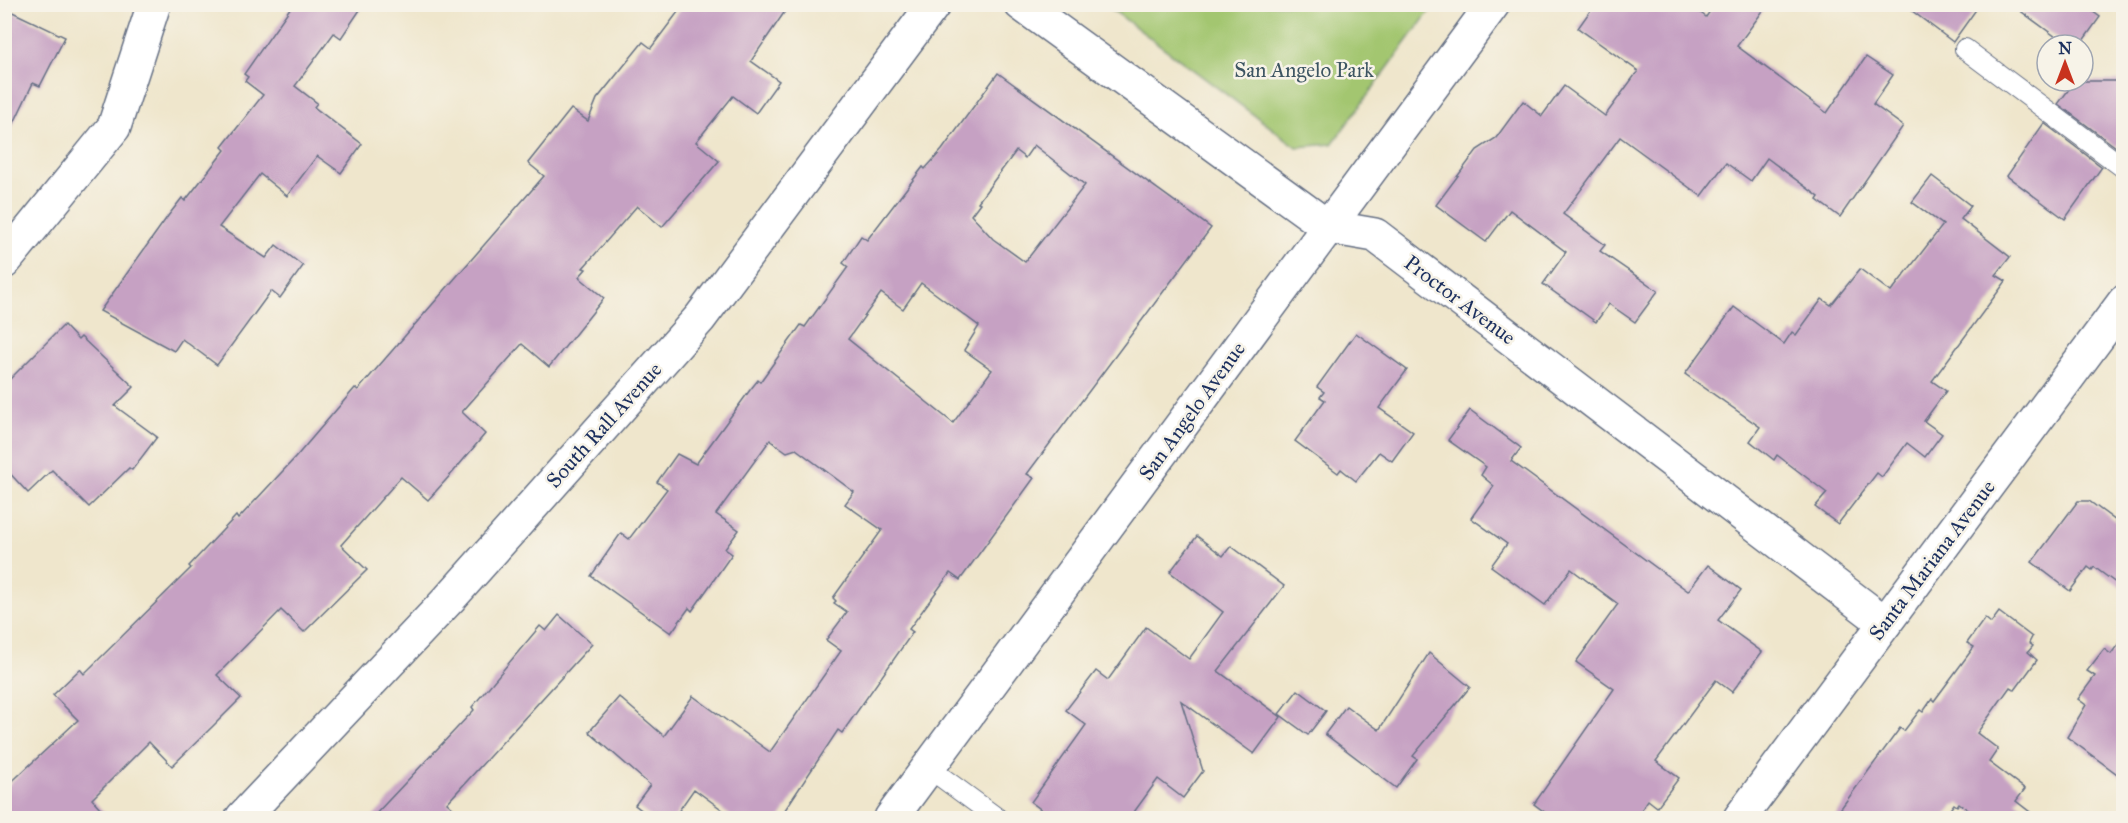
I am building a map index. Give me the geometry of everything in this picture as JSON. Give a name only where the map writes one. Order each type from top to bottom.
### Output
[{"type":"street","points":[[4,262],[114,127],[154,4]]},
{"type":"street","name":"South Rall Avenue","points":[[242,819],[449,599],[700,318],[934,4]]},
{"type":"street","name":"Proctor Avenue","points":[[1021,4],[1328,227],[1375,236],[1885,623]]},
{"type":"street","name":"San Angelo Avenue","points":[[891,819],[1493,4]]},
{"type":"street","name":"Santa Mariana Avenue","points":[[1740,819],[2124,302]]},
{"type":"lane","points":[[1965,50],[2124,168]]},
{"type":"lane","points":[[929,768],[997,819]]},
{"type":"green space","name":"San Angelo Park","points":[[1434,4],[1332,144],[1297,147],[1106,5]]},
{"type":"building","points":[[293,4],[364,4],[341,38],[334,33],[295,86],[317,103],[314,107],[362,144],[341,173],[317,156],[287,196],[260,174],[219,227],[266,258],[276,245],[303,266],[280,298],[271,291],[217,365],[182,339],[174,351],[100,311],[168,216],[182,198],[185,201],[225,150],[222,147],[263,95],[245,81],[248,77],[244,74]]},
{"type":"building","points":[[684,4],[790,4],[751,61],[779,81],[756,113],[733,96],[696,142],[719,161],[662,227],[637,206],[583,268],[586,269],[579,277],[604,298],[549,367],[522,344],[462,412],[485,434],[454,471],[428,500],[401,477],[341,545],[367,570],[304,632],[281,610],[217,675],[241,698],[212,727],[172,766],[149,742],[92,799],[110,819],[4,819],[4,789],[78,720],[53,695],[80,669],[84,674],[191,568],[189,566],[236,516],[238,519],[295,458],[355,388],[358,390],[544,176],[528,163],[571,109],[588,121],[597,99],[643,42],[651,48]]},
{"type":"building","points":[[1595,4],[1689,4],[1706,17],[1715,4],[1768,4],[1737,46],[1827,113],[1866,57],[1893,75],[1873,104],[1903,126],[1840,217],[1817,200],[1819,197],[1767,158],[1751,181],[1726,163],[1701,196],[1620,137],[1563,214],[1605,245],[1600,251],[1658,291],[1635,322],[1609,304],[1596,322],[1543,284],[1566,252],[1510,210],[1486,242],[1436,205],[1477,150],[1496,138],[1523,101],[1542,116],[1564,86],[1605,116],[1638,71],[1578,28]]},
{"type":"building","points":[[1903,4],[1980,4],[1953,42]]},
{"type":"building","points":[[2011,4],[2082,4],[2100,17],[2089,33],[2051,33]]},
{"type":"building","points":[[4,8],[65,37],[40,86],[33,83],[4,144]]},
{"type":"building","points":[[998,73],[1211,228],[1027,474],[1034,478],[960,580],[950,573],[909,629],[913,632],[842,733],[838,730],[779,819],[735,819],[694,789],[673,819],[653,819],[635,805],[650,785],[589,732],[619,697],[664,736],[693,696],[770,752],[841,651],[826,640],[847,612],[834,603],[836,601],[833,598],[882,530],[845,504],[854,492],[796,449],[787,452],[770,440],[716,514],[739,530],[725,549],[732,554],[692,611],[689,608],[671,633],[591,576],[621,533],[629,539],[667,489],[657,482],[677,454],[696,464],[801,325],[805,327],[848,267],[843,263],[861,236],[867,240],[923,167],[925,169],[942,150]],"holes":[[[1034,145],[1085,185],[1025,262],[993,239],[971,215],[1016,151],[1025,158]],[[921,283],[979,326],[964,350],[992,370],[953,423],[848,339],[881,293],[903,309]]]},
{"type":"building","points":[[2095,81],[2124,81],[2124,137],[2116,147],[2058,104],[2066,93],[2095,93]]},
{"type":"building","points":[[2044,123],[2102,167],[2065,219],[2007,176]]},
{"type":"building","points":[[1932,176],[1971,206],[1961,219],[2010,257],[1996,275],[2006,281],[1932,381],[1946,391],[1924,421],[1942,434],[1925,457],[1907,443],[1882,477],[1877,473],[1838,524],[1815,507],[1827,493],[1777,455],[1774,460],[1750,441],[1760,427],[1685,374],[1734,307],[1784,344],[1792,332],[1796,335],[1822,299],[1831,305],[1860,269],[1891,292],[1943,225],[1912,202]]},
{"type":"building","points":[[64,325],[78,340],[81,337],[134,387],[115,406],[157,437],[132,470],[129,468],[89,507],[52,470],[28,493],[4,467],[4,385]]},
{"type":"building","points":[[1356,333],[1407,370],[1379,408],[1413,432],[1392,461],[1379,452],[1356,481],[1341,469],[1338,473],[1295,441],[1325,400],[1320,397],[1324,392],[1317,387]]},
{"type":"building","points":[[1470,410],[1521,448],[1511,461],[1688,591],[1708,565],[1741,590],[1718,620],[1762,652],[1732,692],[1716,680],[1656,761],[1679,778],[1657,807],[1648,800],[1635,819],[1554,819],[1534,804],[1614,689],[1576,662],[1618,604],[1571,569],[1545,605],[1491,566],[1507,544],[1471,518],[1494,486],[1481,475],[1486,467],[1448,440]]},
{"type":"building","points":[[2078,501],[2089,501],[2124,527],[2124,589],[2094,567],[2092,570],[2088,567],[2070,591],[2032,562]]},
{"type":"building","points":[[1197,536],[1223,556],[1231,546],[1284,586],[1218,671],[1281,717],[1254,754],[1181,701],[1203,771],[1183,798],[1158,779],[1129,819],[1054,819],[1031,802],[1086,725],[1066,710],[1096,671],[1108,680],[1146,627],[1189,659],[1223,612],[1170,572]]},
{"type":"building","points":[[1999,612],[2032,637],[2029,643],[2033,646],[2028,652],[2037,660],[2015,690],[2010,687],[1977,733],[1998,749],[1989,762],[2025,789],[2016,801],[2039,819],[1980,819],[1959,803],[1957,806],[1954,804],[1943,819],[1833,819],[1900,728],[1904,731],[1920,710],[1923,712],[1932,699],[1934,701],[1974,647],[1967,643],[1985,618],[1991,623]]},
{"type":"building","points":[[559,615],[592,644],[447,803],[465,819],[371,819],[474,710],[472,707],[540,626],[546,631]]},
{"type":"building","points":[[2124,636],[2124,779],[2067,737],[2086,705],[2078,699],[2095,676],[2087,671],[2104,649],[2111,654]]},
{"type":"building","points":[[1429,653],[1470,687],[1413,756],[1417,759],[1396,788],[1325,734],[1346,706],[1379,730]]},
{"type":"building","points":[[1298,690],[1326,711],[1308,735],[1279,714]]}]
